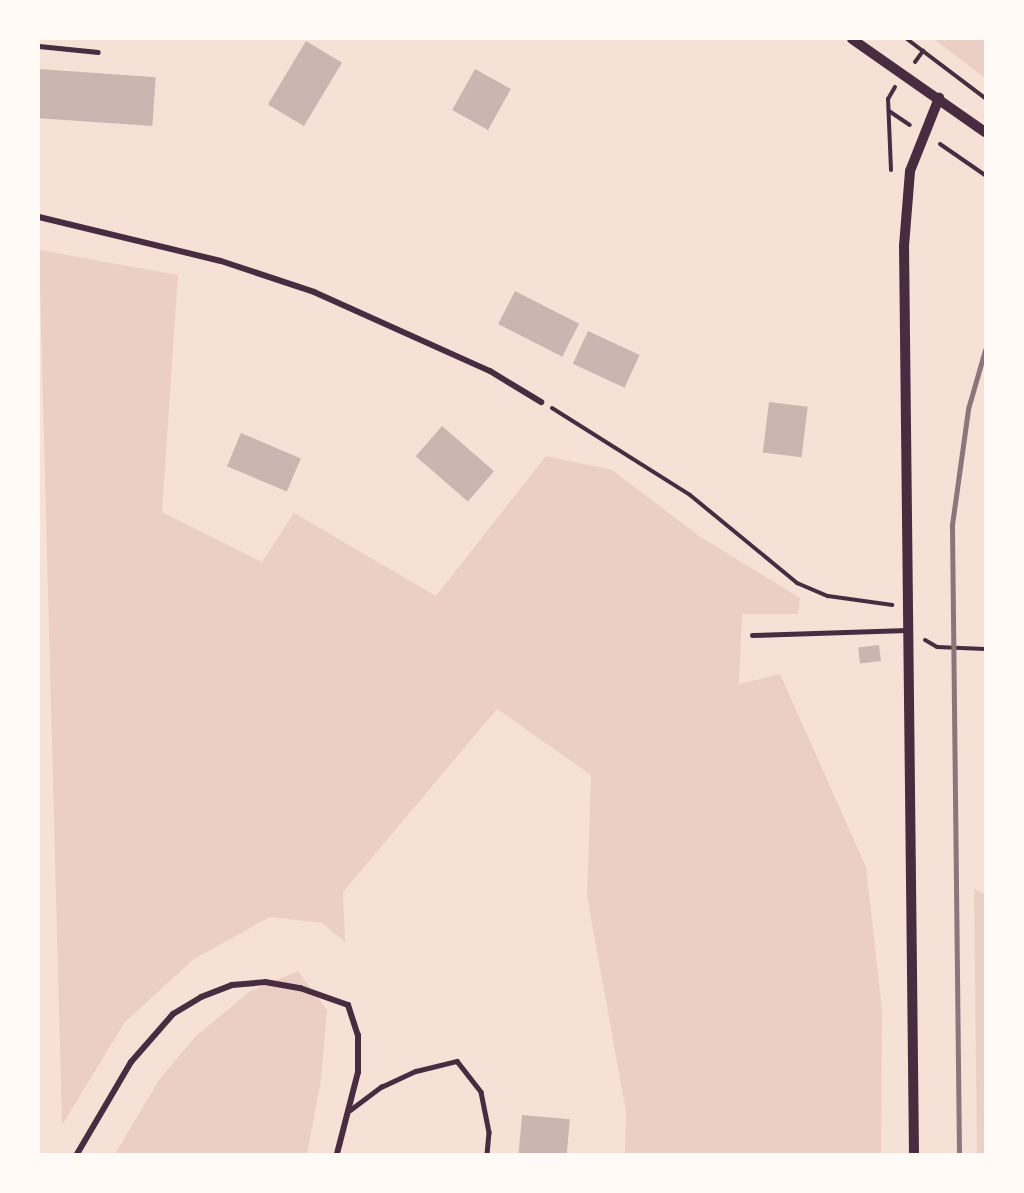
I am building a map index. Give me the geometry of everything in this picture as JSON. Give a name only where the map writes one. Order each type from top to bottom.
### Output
[{"type":"street","points":[[852,39],[985,132]]},
{"type":"street","points":[[914,1154],[904,246],[910,171],[939,98]]},
{"type":"street","points":[[39,217],[210,258],[314,292],[490,371],[541,402]]},
{"type":"street","points":[[77,1154],[131,1062],[152,1033],[201,997],[232,985],[266,982],[300,988],[348,1005],[358,1035],[358,1072],[337,1154]]},
{"type":"lane","points":[[39,46],[98,52]]},
{"type":"lane","points":[[752,635],[909,630]]},
{"type":"lane","points":[[350,1110],[381,1087],[416,1071],[457,1061],[481,1092],[489,1132],[487,1154]]},
{"type":"path","points":[[907,39],[985,98]]},
{"type":"path","points":[[541,402],[690,495],[797,583],[828,596],[909,607]]},
{"type":"path","points":[[909,630],[937,647],[985,649]]},
{"type":"shaded area","points":[[934,39],[985,39],[985,78]]},
{"type":"shaded area","points":[[39,250],[178,275],[162,512],[262,562],[294,513],[436,596],[546,456],[612,470],[699,536],[800,598],[798,614],[742,614],[739,684],[780,674],[866,867],[882,1010],[881,1154],[625,1154],[626,1112],[587,896],[591,775],[497,709],[343,892],[345,942],[322,923],[270,917],[194,959],[125,1022],[62,1125]]},
{"type":"shaded area","points":[[974,889],[985,894],[985,1154],[977,1154]]},
{"type":"shaded area","points":[[298,971],[327,1010],[321,1080],[307,1154],[115,1154],[159,1080],[195,1037],[249,992]]},
{"type":"building","points":[[306,41],[342,63],[304,126],[268,104]]},
{"type":"building","points":[[39,69],[156,77],[152,126],[39,118]]},
{"type":"building","points":[[475,69],[511,89],[488,130],[452,110]]},
{"type":"building","points":[[515,291],[579,324],[562,357],[498,324]]},
{"type":"building","points":[[588,331],[640,355],[624,388],[573,364]]},
{"type":"building","points":[[769,402],[808,407],[801,457],[763,453]]},
{"type":"building","points":[[442,426],[494,471],[468,501],[416,456]]},
{"type":"building","points":[[241,433],[301,458],[287,492],[227,466]]},
{"type":"building","points":[[879,645],[881,661],[860,663],[858,648]]},
{"type":"building","points":[[522,1115],[570,1119],[567,1154],[519,1154]]},
{"type":"railway","points":[[959,1154],[952,525],[968,409],[985,350]]}]
